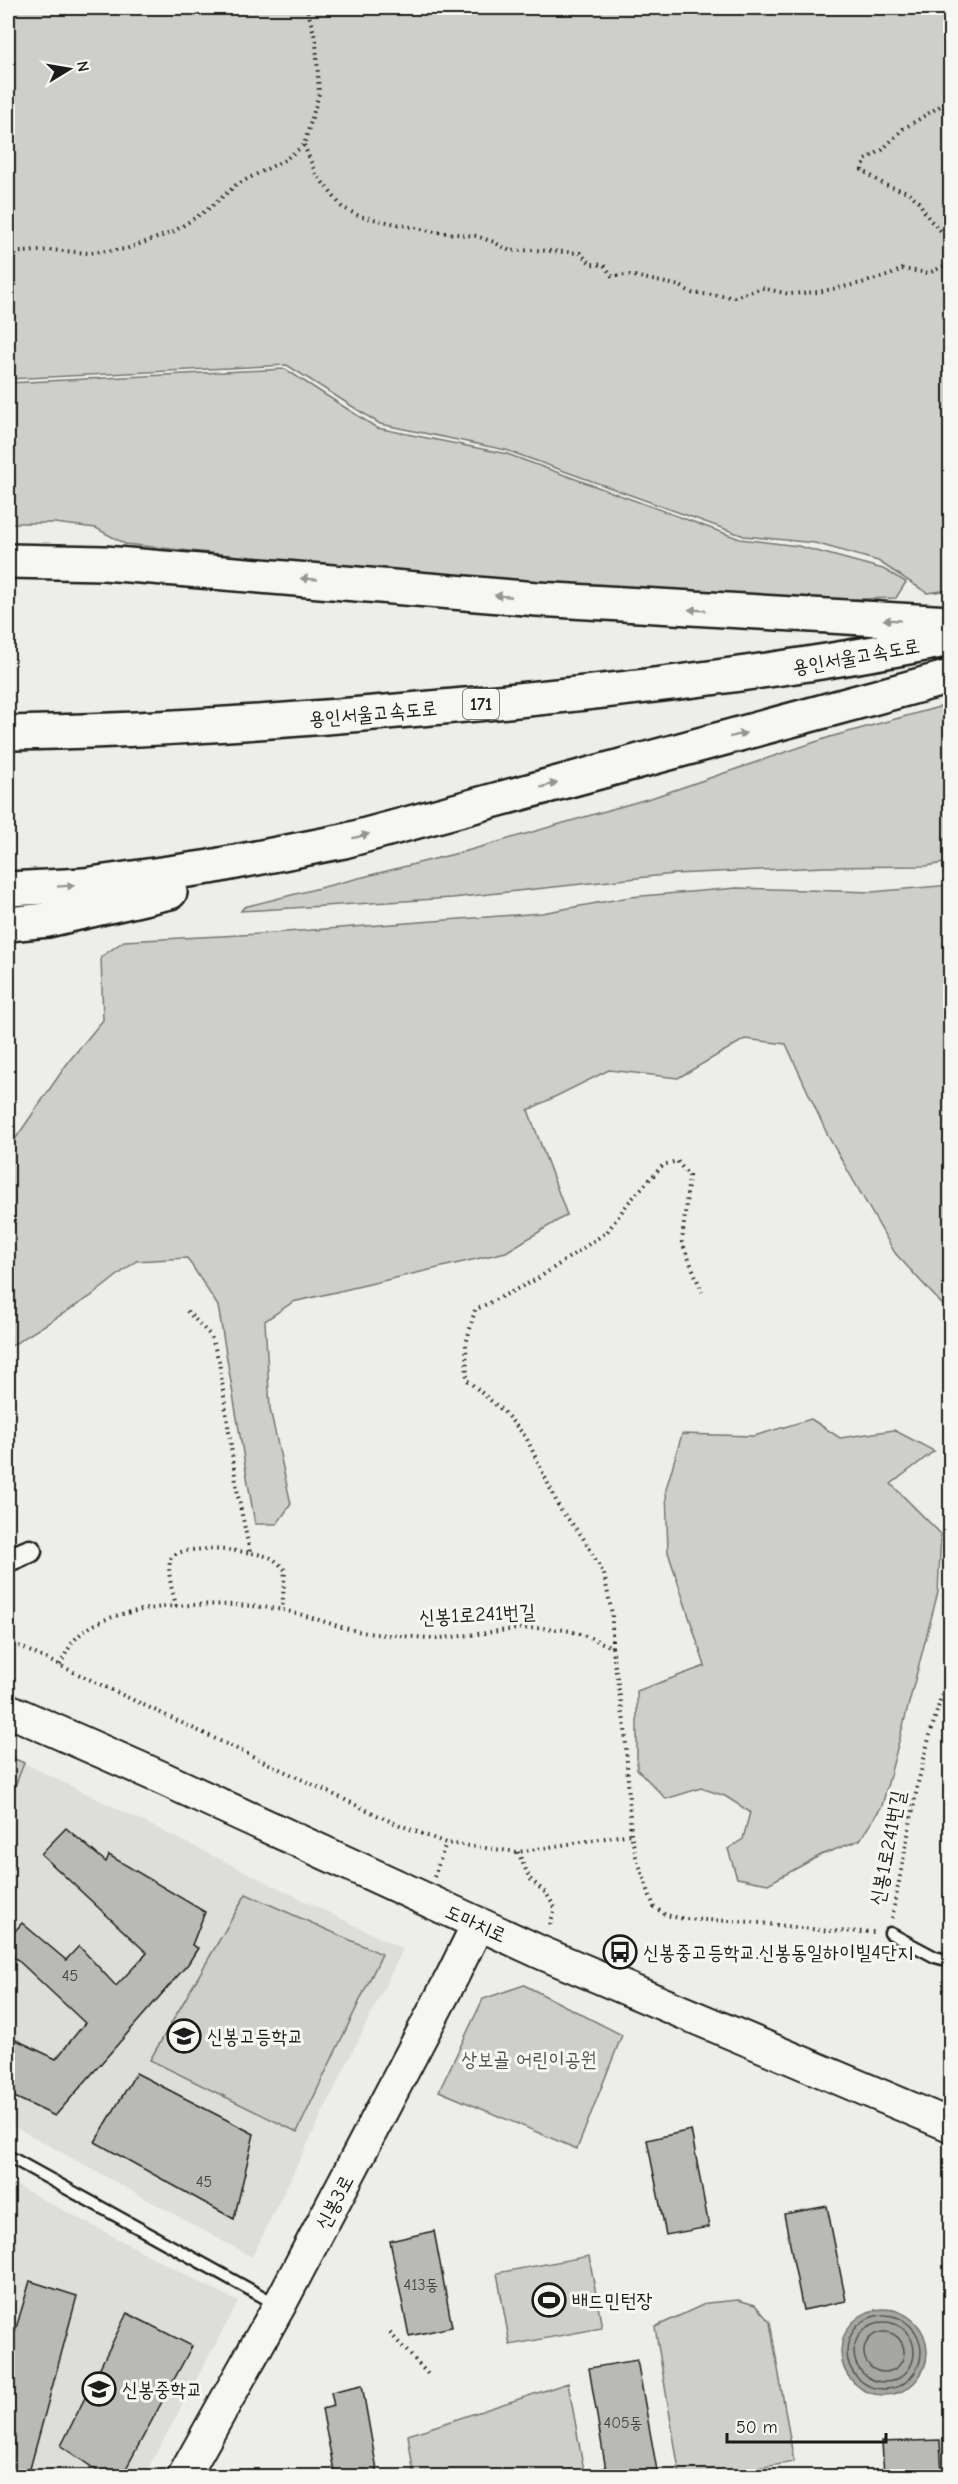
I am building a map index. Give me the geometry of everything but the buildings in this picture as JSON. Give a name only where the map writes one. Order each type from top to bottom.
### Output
[{"type":"highway","points":[[8,561],[104,563],[537,599],[951,623]]},
{"type":"highway","name":"용인서울고속도로","points":[[8,733],[80,732],[259,723],[580,695],[793,667],[951,639]]},
{"type":"highway","name":"용인서울고속도로","points":[[8,753],[137,750],[309,739],[655,703],[806,681],[951,665]]},
{"type":"highway","points":[[8,889],[84,885],[199,869],[344,841],[639,759],[771,727],[951,677]]},
{"type":"highway","points":[[8,924],[48,920],[195,886],[315,847]]},
{"type":"main road","name":"도마치로","points":[[8,1710],[162,1778],[542,1953],[951,2125]]},
{"type":"main road","name":"신봉3로","points":[[184,2476],[279,2306],[478,1924]]},
{"type":"street","points":[[8,1560],[30,1551]]},
{"type":"lane","name":"신봉1로241번길","points":[[890,1933],[935,1957],[951,1961]]},
{"type":"lane","points":[[8,2156],[279,2306]]},
{"type":"path","points":[[8,253],[51,250],[88,253],[126,249],[173,232],[207,210],[236,185],[286,159],[304,145],[319,94],[316,41],[307,8]]},
{"type":"path","points":[[951,100],[903,129],[882,150],[866,160],[862,170],[885,185],[908,192],[919,202],[929,219],[951,240]]},
{"type":"path","points":[[304,145],[316,174],[342,207],[359,216],[435,232],[476,236],[510,251],[580,253],[591,264],[604,265],[612,276],[629,275],[680,286],[692,293],[734,297],[762,288],[789,294],[818,292],[861,283],[902,268],[930,273],[944,266],[951,266]]},
{"type":"path","points":[[612,1647],[612,1614],[604,1574],[582,1536],[560,1509],[526,1437],[504,1412],[467,1380],[466,1344],[475,1310],[537,1278],[607,1232],[628,1203],[663,1165],[678,1161],[689,1176],[682,1242],[702,1292]]},
{"type":"path","points":[[187,1311],[211,1336],[219,1361],[238,1496],[250,1552]]},
{"type":"path","points":[[176,1605],[171,1584],[171,1559],[176,1553],[189,1549],[250,1552],[273,1558],[285,1570],[282,1610]]},
{"type":"path","name":"신봉1로241번길","points":[[60,1665],[71,1644],[83,1632],[98,1623],[120,1616],[176,1605],[234,1605],[282,1610],[356,1630],[400,1636],[438,1638],[503,1630],[558,1629],[584,1635],[612,1647],[625,1728],[631,1834],[636,1856],[654,1906],[666,1915],[684,1920],[751,1922],[829,1931],[890,1933],[928,1738],[951,1667]]},
{"type":"path","points":[[8,1641],[392,1822],[446,1843],[518,1852],[631,1834]]},
{"type":"path","points":[[425,1901],[446,1843]]},
{"type":"path","points":[[518,1852],[530,1879],[546,1893],[555,1908],[542,1953]]},
{"type":"path","points":[[390,2333],[428,2374]]},
{"type":"shaded area","name":"신봉고등학교","points":[[24,1763],[403,1949],[252,2257],[8,2123],[8,1804]]},
{"type":"shaded area","name":"신봉중학교","points":[[8,2181],[238,2302],[144,2476],[8,2476]]},
{"type":"green space","points":[[8,8],[950,8],[950,590],[927,593],[878,561],[815,543],[744,536],[506,450],[380,424],[287,365],[8,379]]},
{"type":"green space","points":[[285,369],[377,428],[507,454],[740,539],[798,546],[883,569],[906,582],[896,598],[731,603],[404,574],[125,544],[96,528],[54,523],[8,523],[8,383]]},
{"type":"green space","points":[[950,704],[950,862],[926,866],[824,867],[674,874],[452,898],[241,911],[244,907],[470,850],[654,797],[830,737]]},
{"type":"green space","points":[[950,885],[950,1313],[895,1253],[828,1136],[786,1044],[745,1039],[678,1078],[609,1070],[528,1110],[567,1215],[506,1252],[293,1302],[265,1321],[270,1409],[291,1504],[277,1524],[255,1524],[218,1306],[187,1258],[136,1261],[90,1297],[8,1348],[8,1139],[16,1138],[69,1061],[103,1020],[101,957],[124,941],[259,934],[542,913],[630,897],[737,888],[872,892]]},
{"type":"green space","points":[[811,1419],[840,1438],[894,1430],[934,1451],[891,1484],[941,1534],[938,1592],[882,1806],[860,1840],[821,1855],[768,1884],[737,1878],[728,1849],[743,1839],[750,1812],[725,1796],[701,1788],[666,1799],[637,1769],[637,1691],[705,1666],[668,1552],[666,1489],[682,1434],[754,1436]]},
{"type":"green space","points":[[8,1756],[24,1763],[8,1804]]},
{"type":"green space","points":[[246,1894],[382,1954],[297,2132],[150,2060]]},
{"type":"green space","name":"상보골 어린이공원","points":[[524,1985],[622,2035],[577,2149],[439,2091],[483,1999]]},
{"type":"green space","name":"배드민턴장","points":[[589,2256],[602,2328],[510,2345],[497,2273]]},
{"type":"green space","points":[[738,2300],[755,2305],[770,2322],[794,2462],[710,2476],[680,2476],[655,2327],[707,2303]]},
{"type":"green space","points":[[568,2383],[585,2476],[414,2476],[408,2435]]},
{"type":"water","points":[[884,2309],[908,2316],[920,2328],[927,2352],[920,2376],[908,2388],[884,2395],[860,2388],[848,2376],[841,2352],[848,2328],[860,2316]]},
{"type":"place","name":"신봉중고등학교.신봉동일하이빌4단지","points":[[620,1952]]},
{"type":"place","name":"신봉고등학교","points":[[184,2036]]},
{"type":"place","name":"배드민턴장","points":[[549,2300]]},
{"type":"place","name":"신봉중학교","points":[[99,2389]]}]
